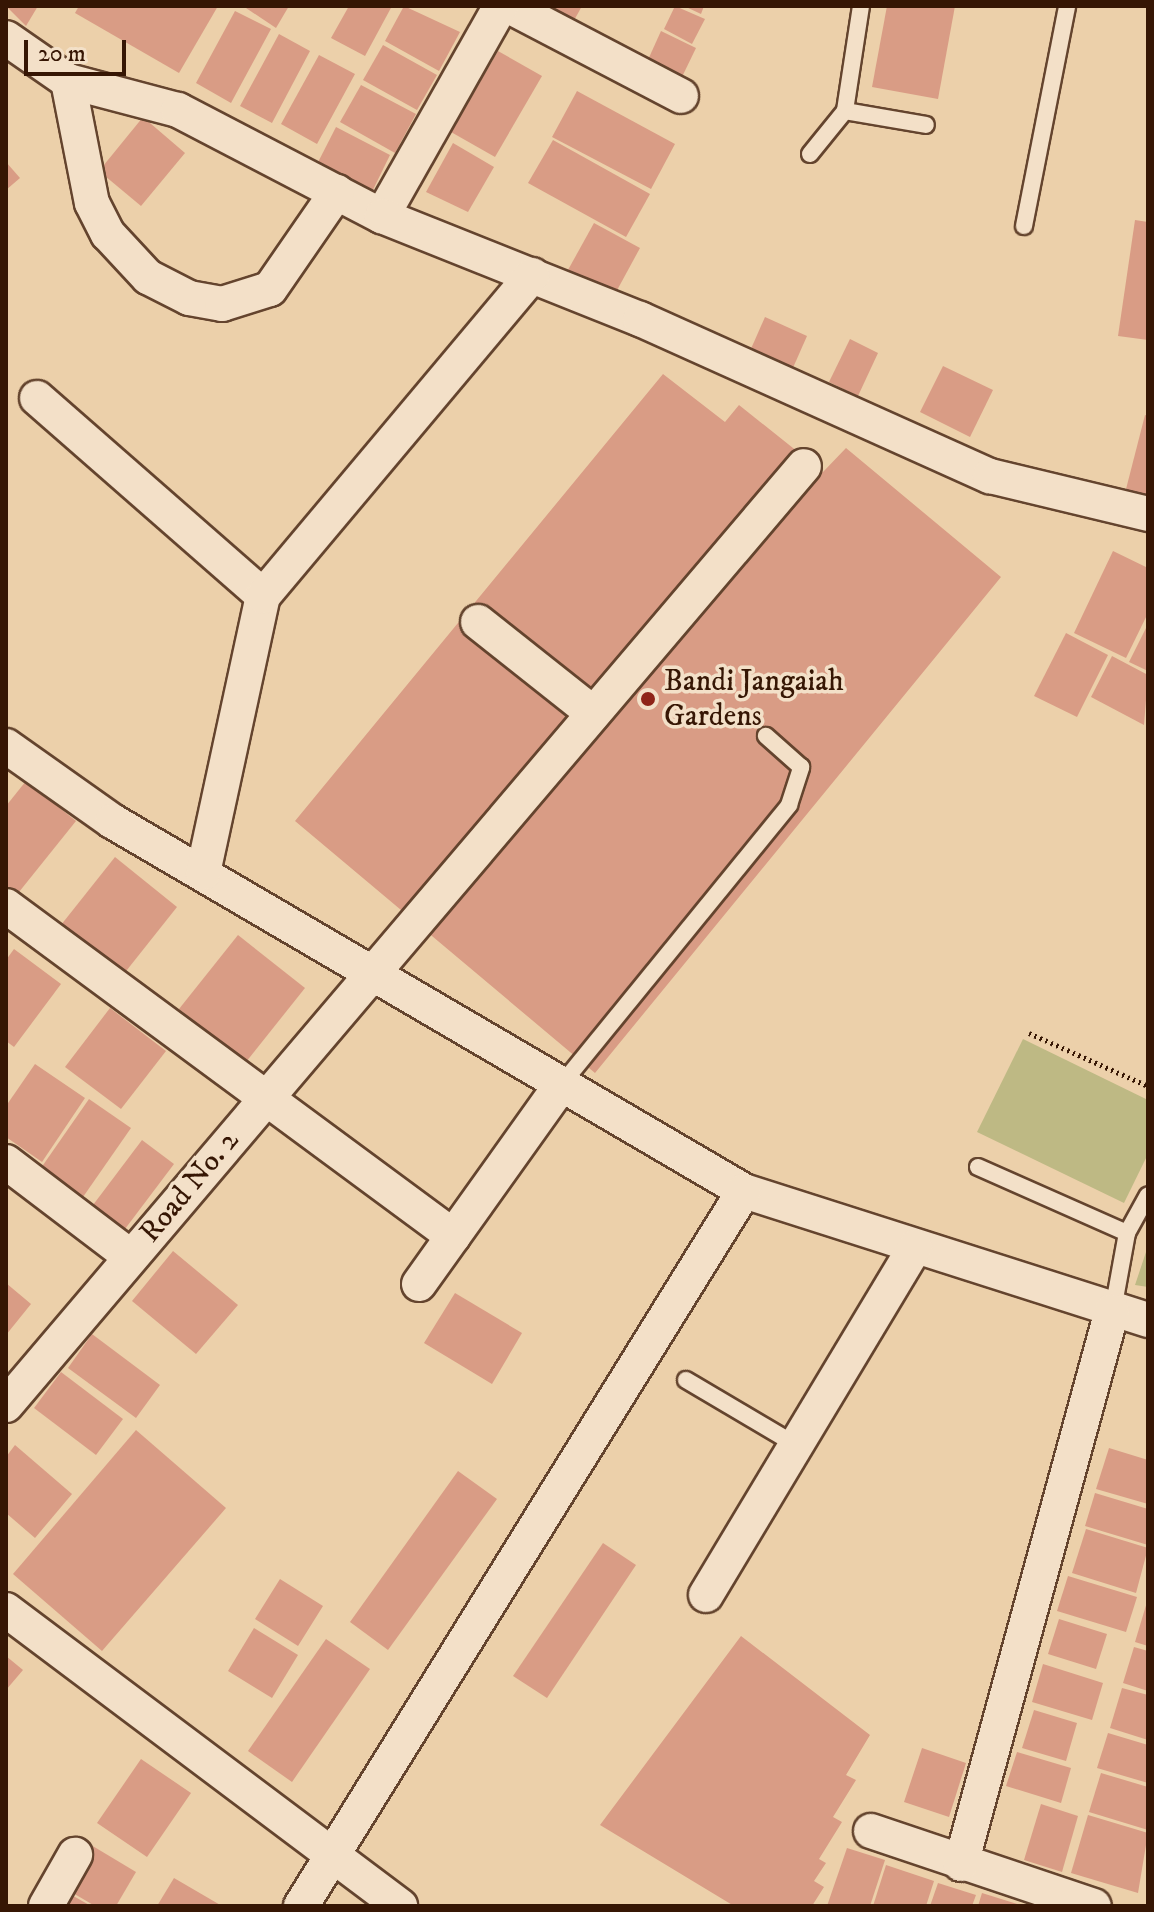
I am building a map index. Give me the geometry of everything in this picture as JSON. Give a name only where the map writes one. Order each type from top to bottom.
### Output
[{"type":"street","points":[[382,216],[501,6]]},
{"type":"street","points":[[509,6],[681,96]]},
{"type":"street","points":[[6,38],[68,81],[178,110],[382,216],[532,275],[990,476],[1148,514]]},
{"type":"street","points":[[68,81],[92,203],[108,234],[148,277],[189,298],[222,304],[270,289],[293,266],[337,192]]},
{"type":"street","points":[[203,873],[263,596],[532,275]]},
{"type":"street","points":[[37,398],[263,596]]},
{"type":"street","name":"Road No. 2","points":[[6,1405],[373,969],[804,466]]},
{"type":"street","points":[[478,622],[593,713]]},
{"type":"street","points":[[6,746],[203,873],[373,969],[561,1085],[744,1191],[1148,1320]]},
{"type":"street","points":[[6,906],[262,1102],[453,1236]]},
{"type":"street","points":[[419,1284],[561,1085]]},
{"type":"street","points":[[6,1162],[131,1257]]},
{"type":"street","points":[[301,1906],[744,1191]]},
{"type":"street","points":[[706,1595],[915,1247]]},
{"type":"street","points":[[961,1864],[1112,1311]]},
{"type":"street","points":[[6,1610],[400,1906]]},
{"type":"street","points":[[871,1831],[961,1864],[1094,1906]]},
{"type":"street","points":[[46,1906],[75,1855]]},
{"type":"lane","points":[[810,154],[845,111],[861,6]]},
{"type":"lane","points":[[1024,226],[1067,6]]},
{"type":"lane","points":[[845,111],[926,125]]},
{"type":"lane","points":[[561,1085],[789,805],[801,767],[766,736]]},
{"type":"lane","points":[[978,1167],[1127,1233]]},
{"type":"lane","points":[[1112,1311],[1127,1233],[1148,1195]]},
{"type":"lane","points":[[686,1380],[796,1445]]},
{"type":"path","points":[[1029,1033],[1148,1086]]},
{"type":"shaded area","points":[[1023,1039],[1148,1100],[1148,1154],[1124,1203],[977,1132]]},
{"type":"shaded area","points":[[1148,1246],[1148,1287],[1135,1285]]},
{"type":"building","points":[[6,6],[38,6],[26,26]]},
{"type":"building","points":[[79,6],[218,6],[179,73],[75,13]]},
{"type":"building","points":[[243,6],[289,6],[276,28]]},
{"type":"building","points":[[349,6],[392,6],[365,56],[331,38]]},
{"type":"building","points":[[404,6],[460,32],[439,71],[385,41]]},
{"type":"building","points":[[540,6],[582,6],[572,24]]},
{"type":"building","points":[[675,6],[705,19],[692,44],[664,29]]},
{"type":"building","points":[[684,6],[704,6],[701,14]]},
{"type":"building","points":[[887,6],[955,6],[938,99],[872,87]]},
{"type":"building","points":[[235,11],[271,29],[231,103],[196,83]]},
{"type":"building","points":[[661,31],[696,48],[681,79],[647,62]]},
{"type":"building","points":[[279,34],[310,51],[272,123],[240,106]]},
{"type":"building","points":[[383,45],[437,75],[417,110],[363,80]]},
{"type":"building","points":[[498,51],[542,76],[495,157],[451,132]]},
{"type":"building","points":[[319,55],[355,74],[317,144],[281,124]]},
{"type":"building","points":[[361,85],[416,114],[395,153],[340,122]]},
{"type":"building","points":[[577,91],[675,144],[651,189],[552,137]]},
{"type":"building","points":[[143,117],[185,153],[141,206],[99,171]]},
{"type":"building","points":[[336,127],[390,155],[368,200],[313,172]]},
{"type":"building","points":[[553,140],[650,194],[626,237],[528,183]]},
{"type":"building","points":[[453,143],[494,167],[468,212],[426,192]]},
{"type":"building","points":[[6,162],[20,178],[6,190]]},
{"type":"building","points":[[1135,220],[1148,222],[1148,340],[1118,336]]},
{"type":"building","points":[[594,223],[640,248],[609,305],[563,279]]},
{"type":"building","points":[[765,317],[807,336],[792,370],[750,351]]},
{"type":"building","points":[[850,339],[878,353],[858,396],[829,382]]},
{"type":"building","points":[[943,366],[993,390],[970,437],[920,412]]},
{"type":"building","name":"Bandi Jangaiah Gardens","points":[[663,374],[725,422],[739,405],[823,472],[846,448],[1001,577],[595,1073],[295,821]]},
{"type":"building","points":[[1145,415],[1148,416],[1148,499],[1125,493]]},
{"type":"building","points":[[1113,551],[1148,568],[1148,613],[1126,658],[1074,633]]},
{"type":"building","points":[[1148,624],[1148,671],[1129,662]]},
{"type":"building","points":[[1066,633],[1108,655],[1077,717],[1034,696]]},
{"type":"building","points":[[1112,656],[1148,675],[1144,725],[1091,697]]},
{"type":"building","points":[[26,781],[76,821],[15,897],[6,890],[6,806]]},
{"type":"building","points":[[115,857],[177,907],[119,980],[57,930]]},
{"type":"building","points":[[238,935],[305,988],[246,1062],[179,1009]]},
{"type":"building","points":[[14,949],[61,984],[14,1047],[6,1041],[6,960]]},
{"type":"building","points":[[110,1008],[166,1051],[121,1109],[65,1067]]},
{"type":"building","points":[[35,1064],[85,1098],[42,1162],[6,1137],[6,1106]]},
{"type":"building","points":[[89,1099],[131,1128],[83,1197],[41,1168]]},
{"type":"building","points":[[142,1140],[174,1164],[125,1229],[93,1205]]},
{"type":"building","points":[[173,1251],[238,1305],[196,1354],[132,1301]]},
{"type":"building","points":[[6,1283],[31,1304],[6,1335]]},
{"type":"building","points":[[455,1293],[522,1333],[492,1384],[424,1343]]},
{"type":"building","points":[[92,1334],[160,1385],[136,1418],[68,1368]]},
{"type":"building","points":[[61,1372],[123,1419],[96,1455],[34,1408]]},
{"type":"building","points":[[136,1430],[226,1508],[102,1651],[13,1574]]},
{"type":"building","points":[[15,1445],[72,1494],[35,1538],[6,1513],[6,1457]]},
{"type":"building","points":[[1109,1448],[1148,1460],[1148,1504],[1096,1489]]},
{"type":"building","points":[[458,1471],[497,1499],[388,1650],[350,1622]]},
{"type":"building","points":[[1095,1493],[1148,1509],[1148,1545],[1085,1526]]},
{"type":"building","points":[[1086,1529],[1148,1548],[1136,1593],[1072,1573]]},
{"type":"building","points":[[603,1543],[636,1565],[547,1698],[513,1676]]},
{"type":"building","points":[[1068,1576],[1137,1597],[1126,1632],[1057,1611]]},
{"type":"building","points":[[280,1579],[323,1606],[298,1646],[255,1619]]},
{"type":"building","points":[[1148,1602],[1148,1646],[1135,1642]]},
{"type":"building","points":[[1059,1619],[1107,1634],[1096,1669],[1048,1654]]},
{"type":"building","points":[[254,1628],[298,1655],[272,1698],[228,1671]]},
{"type":"building","points":[[741,1636],[870,1735],[846,1775],[856,1780],[833,1817],[842,1822],[819,1859],[826,1863],[814,1881],[824,1887],[812,1906],[734,1906],[600,1825]]},
{"type":"building","points":[[326,1639],[370,1669],[292,1782],[248,1751]]},
{"type":"building","points":[[1134,1647],[1148,1651],[1148,1691],[1123,1683]]},
{"type":"building","points":[[6,1656],[23,1670],[6,1690]]},
{"type":"building","points":[[1043,1664],[1103,1683],[1092,1720],[1032,1702]]},
{"type":"building","points":[[1122,1688],[1148,1695],[1148,1740],[1110,1728]]},
{"type":"building","points":[[1034,1710],[1077,1723],[1066,1761],[1022,1748]]},
{"type":"building","points":[[1108,1733],[1148,1745],[1148,1783],[1097,1768]]},
{"type":"building","points":[[922,1748],[966,1763],[949,1817],[904,1802]]},
{"type":"building","points":[[1017,1752],[1071,1768],[1061,1803],[1006,1786]]},
{"type":"building","points":[[141,1759],[191,1793],[147,1857],[97,1823]]},
{"type":"building","points":[[1101,1773],[1148,1787],[1148,1830],[1089,1812]]},
{"type":"building","points":[[1041,1804],[1078,1816],[1062,1872],[1024,1860]]},
{"type":"building","points":[[1088,1815],[1148,1833],[1138,1893],[1071,1873]]},
{"type":"building","points":[[91,1845],[136,1872],[116,1906],[95,1906],[66,1889]]},
{"type":"building","points":[[847,1848],[885,1860],[870,1906],[827,1906]]},
{"type":"building","points":[[886,1865],[934,1881],[926,1906],[873,1906]]},
{"type":"building","points":[[174,1878],[222,1906],[157,1906]]},
{"type":"building","points":[[938,1883],[976,1895],[972,1906],[930,1906]]},
{"type":"building","points":[[68,1893],[91,1906],[61,1906]]},
{"type":"building","points":[[982,1893],[1020,1905],[1020,1906],[978,1906]]},
{"type":"place","name":"Bandi Jangaiah Gardens","points":[[648,699]]}]
